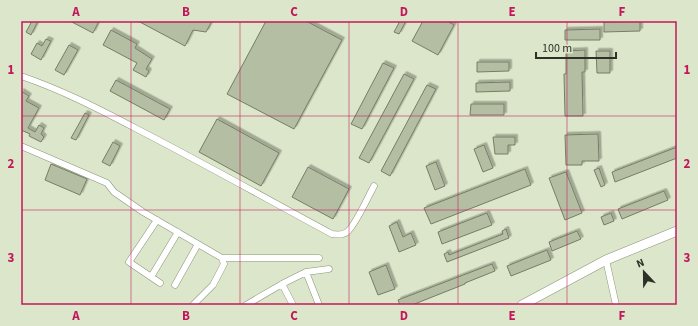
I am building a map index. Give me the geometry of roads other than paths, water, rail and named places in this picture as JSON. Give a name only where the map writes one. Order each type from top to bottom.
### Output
[{"type":"main road","points":[[522,305],[606,260],[677,231]]},
{"type":"street","points":[[21,76],[72,96],[158,140],[332,234],[344,234],[351,228],[374,186]]},
{"type":"street","points":[[21,146],[107,183],[114,192],[157,220],[222,258],[319,258]]},
{"type":"street","points":[[157,220],[129,262],[160,283]]},
{"type":"street","points":[[151,278],[178,232]]},
{"type":"street","points":[[175,285],[198,244]]},
{"type":"street","points":[[193,305],[216,280],[224,264],[222,258]]},
{"type":"street","points":[[606,260],[616,305]]},
{"type":"street","points":[[246,305],[306,272],[329,269]]},
{"type":"street","points":[[306,272],[319,305]]},
{"type":"street","points":[[282,284],[293,305]]}]
